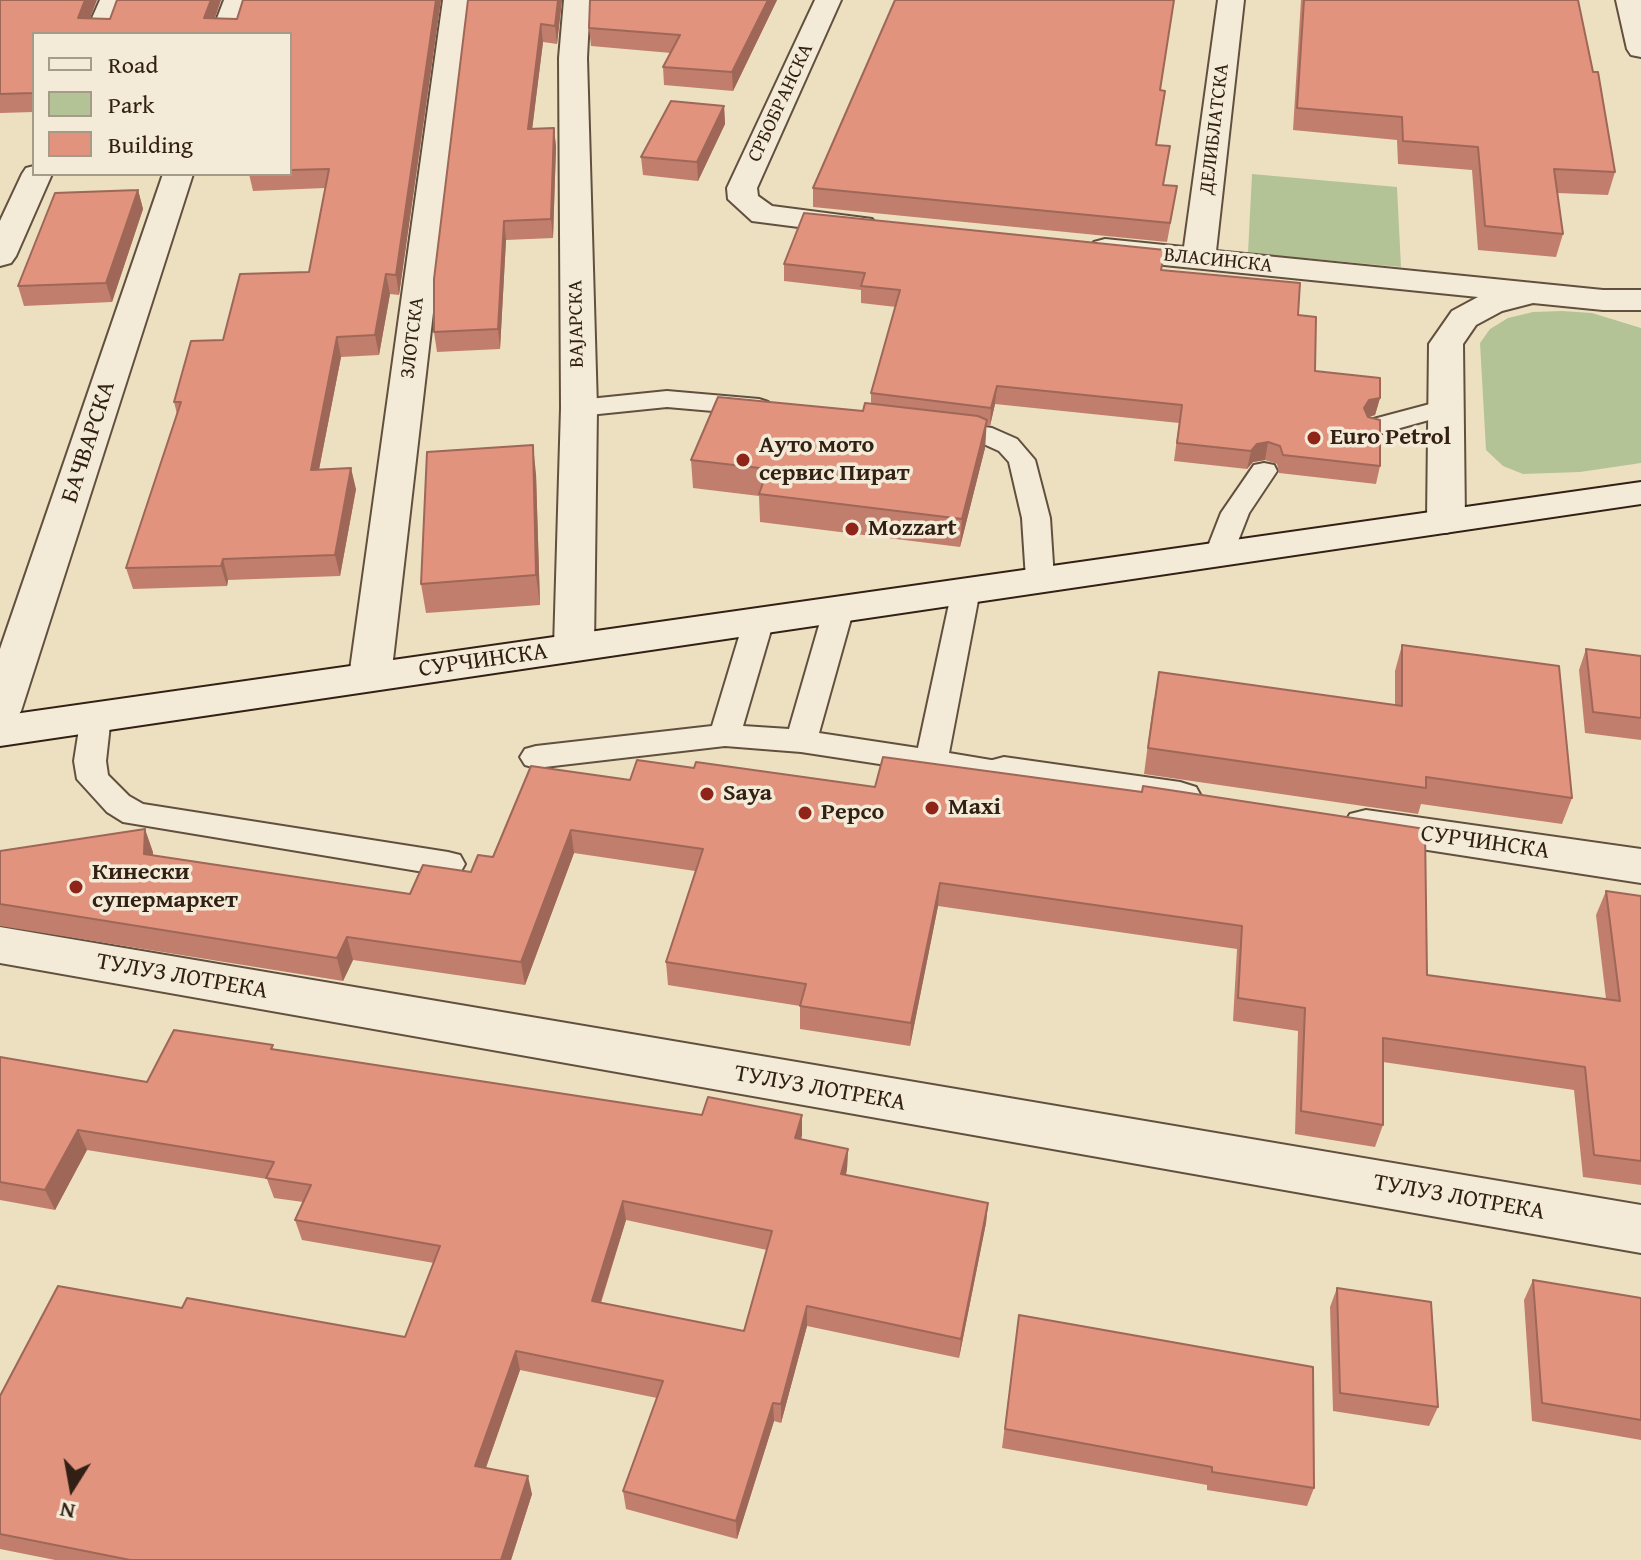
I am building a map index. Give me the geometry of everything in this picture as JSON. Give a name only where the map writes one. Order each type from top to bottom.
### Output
[{"type":"street","points":[[100,32],[113,0]]},
{"type":"street","points":[[226,32],[237,0]]},
{"type":"street","name":"ЗЛОТСКА","points":[[370,677],[456,0]]},
{"type":"street","name":"ВАЈАРСКА","points":[[574,647],[579,408],[573,58],[577,0]]},
{"type":"street","name":"СРБОБРАНСКА","points":[[828,0],[742,188],[743,199],[763,214],[891,229]]},
{"type":"street","name":"ДЕЛИБЛАТСКА","points":[[1199,258],[1231,0]]},
{"type":"street","points":[[1629,0],[1641,49]]},
{"type":"street","points":[[0,256],[36,176]]},
{"type":"street","name":"БАЧВАРСКА","points":[[0,711],[177,176]]},
{"type":"street","name":"ВЛАСИНСКА","points":[[1076,246],[1603,300],[1641,300]]},
{"type":"street","points":[[1343,274],[1417,302],[1430,312],[1446,344],[1446,521]]},
{"type":"street","points":[[1446,344],[1464,318],[1474,311],[1510,298],[1544,294]]},
{"type":"street","points":[[1603,300],[1641,311]]},
{"type":"street","name":"СУРЧИНСКА","points":[[0,731],[1641,493]]},
{"type":"street","points":[[1004,772],[1215,803]]},
{"type":"street","name":"СУРЧИНСКА","points":[[1320,819],[1641,866]]},
{"type":"street","name":"ТУЛУЗ ЛОТРЕКА","points":[[0,945],[1641,1229]]},
{"type":"lane","points":[[579,408],[667,399],[786,410]]},
{"type":"lane","points":[[1375,427],[1445,408]]},
{"type":"lane","points":[[922,426],[983,434],[1008,445],[1022,460],[1036,518],[1040,579]]},
{"type":"lane","points":[[1219,554],[1235,513],[1264,471]]},
{"type":"lane","points":[[931,761],[966,590]]},
{"type":"lane","points":[[801,741],[839,608]]},
{"type":"lane","points":[[725,735],[759,620]]},
{"type":"lane","points":[[96,716],[90,761],[93,779],[118,804],[135,814],[448,864]]},
{"type":"lane","points":[[536,757],[725,735],[801,741],[1004,772]]},
{"type":"green space","points":[[1252,174],[1397,187],[1401,267],[1248,253]]},
{"type":"green space","points":[[1533,312],[1592,313],[1641,328],[1641,463],[1580,472],[1523,474],[1503,466],[1486,450],[1480,343],[1490,329],[1508,318]]},
{"type":"building","points":[[0,0],[85,0],[78,18],[110,19],[117,0],[211,0],[204,18],[237,19],[243,0],[436,0],[396,275],[386,274],[375,335],[337,337],[311,470],[351,468],[335,555],[223,559],[221,566],[126,568],[181,402],[174,402],[191,341],[223,340],[240,274],[309,272],[329,169],[292,170],[292,32],[32,32],[32,93],[0,94]]},
{"type":"building","points":[[468,0],[558,0],[555,26],[541,24],[528,129],[554,128],[551,219],[504,221],[498,329],[434,332],[434,279]]},
{"type":"building","points":[[590,0],[768,0],[732,72],[663,67],[680,35],[589,28]]},
{"type":"building","points":[[895,0],[1174,0],[1160,90],[1165,91],[1156,145],[1170,146],[1163,185],[1177,186],[1170,223],[813,188]]},
{"type":"building","points":[[1304,0],[1578,0],[1593,72],[1598,72],[1615,172],[1554,169],[1563,234],[1485,226],[1478,147],[1403,141],[1402,117],[1297,108]]},
{"type":"building","points":[[671,101],[724,106],[697,162],[641,157]]},
{"type":"building","points":[[138,190],[106,283],[18,286],[55,193]]},
{"type":"building","points":[[804,213],[1165,250],[1161,270],[1300,283],[1298,315],[1316,317],[1315,371],[1380,378],[1380,398],[1369,400],[1364,408],[1368,417],[1380,420],[1380,466],[1283,455],[1280,446],[1268,442],[1257,444],[1251,451],[1177,443],[1182,405],[997,386],[991,408],[871,393],[900,290],[861,286],[865,273],[784,264]]},
{"type":"building","points":[[718,397],[863,411],[865,403],[978,416],[987,420],[962,519],[759,494],[768,469],[691,460]]},
{"type":"building","points":[[533,445],[536,575],[421,584],[427,452]]},
{"type":"building","points":[[1402,645],[1559,666],[1572,798],[1426,777],[1426,788],[1148,748],[1159,672],[1402,706]]},
{"type":"building","points":[[1586,649],[1641,656],[1641,718],[1593,712]]},
{"type":"building","points":[[883,757],[1142,792],[1143,786],[1425,829],[1427,975],[1620,1001],[1606,891],[1641,896],[1641,1161],[1594,1155],[1585,1067],[1383,1038],[1383,1125],[1301,1111],[1305,1008],[1238,998],[1242,926],[940,883],[911,1023],[800,1006],[806,984],[666,962],[703,849],[571,830],[521,962],[347,937],[337,958],[0,904],[0,851],[145,829],[144,854],[410,894],[423,865],[471,872],[478,855],[493,857],[531,766],[630,780],[637,760],[694,768],[696,762],[875,787]]},
{"type":"building","points":[[174,1030],[273,1045],[271,1049],[702,1115],[708,1097],[802,1115],[795,1138],[848,1149],[841,1174],[988,1203],[961,1339],[807,1306],[781,1404],[773,1403],[736,1521],[623,1491],[663,1381],[516,1351],[475,1466],[528,1476],[501,1560],[130,1560],[0,1534],[0,1396],[58,1286],[182,1308],[187,1298],[405,1337],[440,1246],[295,1220],[311,1185],[266,1178],[274,1162],[78,1130],[45,1190],[0,1182],[0,1057],[147,1082]],"holes":[[[623,1201],[772,1231],[744,1331],[592,1301]]]},
{"type":"building","points":[[1533,1280],[1641,1298],[1641,1420],[1542,1403]]},
{"type":"building","points":[[1337,1288],[1431,1302],[1438,1407],[1340,1393]]},
{"type":"building","points":[[1019,1315],[1313,1367],[1314,1488],[1212,1472],[1212,1467],[1005,1429]]},
{"type":"place","name":"Euro Petrol","points":[[1314,438]]},
{"type":"place","name":"Ауто мото сервис Пират","points":[[743,460]]},
{"type":"place","name":"Mozzart","points":[[852,529]]},
{"type":"place","name":"Saya","points":[[707,794]]},
{"type":"place","name":"Maxi","points":[[932,808]]},
{"type":"place","name":"Pepco","points":[[805,813]]},
{"type":"place","name":"Кинески супермаркет","points":[[76,887]]}]
